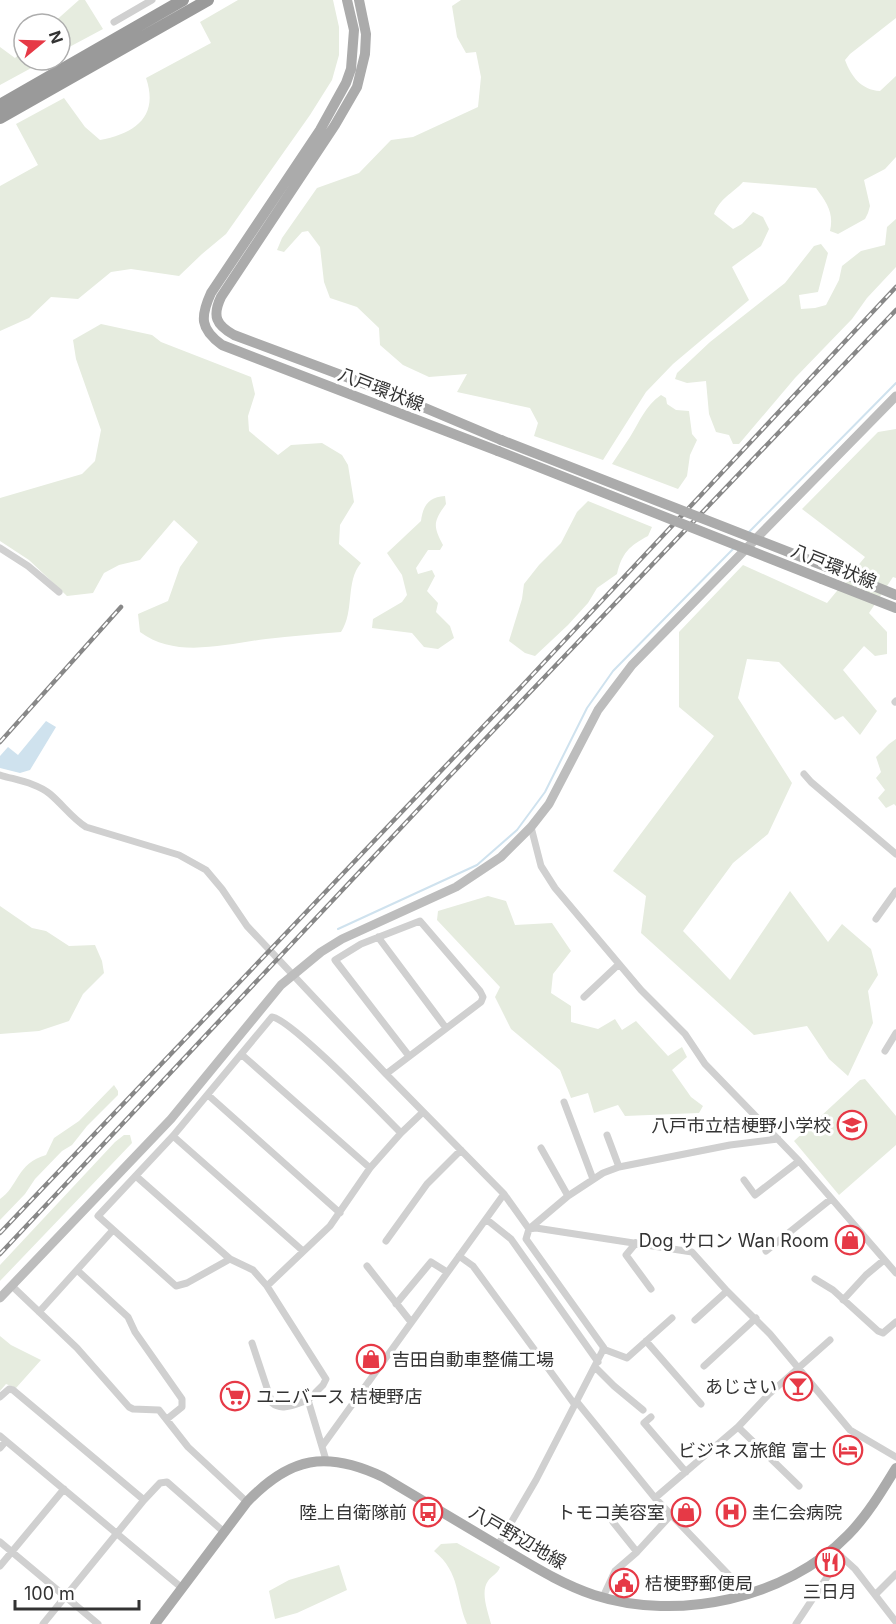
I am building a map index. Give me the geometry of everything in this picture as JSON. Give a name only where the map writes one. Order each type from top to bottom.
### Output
[{"type":"highway","points":[[0,105],[183,0]]},
{"type":"highway","points":[[0,118],[208,0]]},
{"type":"main road","name":"八戸環状線","points":[[346,0],[354,30],[351,69],[346,83],[321,130],[211,293],[204,307],[204,320],[209,335],[222,345],[500,445],[896,595]]},
{"type":"main road","name":"八戸環状線","points":[[359,0],[366,34],[362,72],[357,87],[335,125],[221,297],[215,309],[217,321],[224,329],[234,335],[392,394],[500,445],[896,609]]},
{"type":"main road","name":"八戸野辺地線","points":[[155,1624],[247,1502],[262,1486],[278,1475],[300,1465],[326,1460],[362,1467],[383,1477],[558,1581],[603,1597],[676,1606],[723,1601],[747,1594],[784,1580],[837,1552],[874,1503],[896,1468]]},
{"type":"street","points":[[114,22],[152,0]]},
{"type":"street","points":[[0,1298],[171,1119],[274,992],[292,975],[342,939],[456,887],[474,876],[501,857],[531,827],[549,804],[598,710],[632,665],[896,396]]},
{"type":"street","points":[[0,549],[28,566],[59,592]]},
{"type":"street","points":[[804,774],[896,854]]},
{"type":"street","points":[[0,775],[37,786],[48,792],[73,818],[86,827],[179,855],[206,870],[247,926],[386,1074],[504,1194],[529,1229]]},
{"type":"street","points":[[531,827],[541,866],[555,888],[640,990],[685,1034],[705,1064],[799,1161],[896,1273]]},
{"type":"street","points":[[876,919],[896,891]]},
{"type":"street","points":[[386,1074],[481,1002],[483,998],[480,991],[420,921],[378,938],[335,960],[409,1056]]},
{"type":"street","points":[[378,938],[446,1028]]},
{"type":"street","points":[[584,998],[619,964]]},
{"type":"street","points":[[230,1258],[187,1283],[176,1286],[98,1216],[174,1136],[272,1017],[279,1018],[343,1075],[401,1133]]},
{"type":"street","points":[[885,1051],[896,1033]]},
{"type":"street","points":[[241,1054],[370,1168]]},
{"type":"street","points":[[208,1095],[340,1213]]},
{"type":"street","points":[[564,1102],[592,1179]]},
{"type":"street","points":[[267,1286],[330,1226],[370,1168],[423,1112]]},
{"type":"street","points":[[607,1135],[618,1167]]},
{"type":"street","points":[[174,1136],[303,1251]]},
{"type":"street","points":[[672,1318],[627,1358],[603,1349],[526,1239],[529,1229],[592,1179],[618,1167],[730,1145],[778,1139]]},
{"type":"street","points":[[541,1148],[568,1196]]},
{"type":"street","points":[[386,1241],[427,1184],[461,1150]]},
{"type":"street","points":[[744,1180],[755,1195],[799,1161]]},
{"type":"street","points":[[137,1176],[230,1258],[254,1270],[267,1286],[326,1379],[323,1385],[308,1400],[281,1408],[275,1407],[252,1343]]},
{"type":"street","points":[[323,1445],[504,1194]]},
{"type":"street","points":[[766,1251],[831,1199]]},
{"type":"street","points":[[486,1219],[511,1239],[596,1365],[614,1386],[643,1410]]},
{"type":"street","points":[[529,1229],[536,1228],[692,1252],[727,1291],[756,1318],[850,1430],[896,1458]]},
{"type":"street","points":[[39,1312],[113,1230]]},
{"type":"street","points":[[636,1243],[627,1255],[651,1289]]},
{"type":"street","points":[[459,1256],[473,1266],[576,1403],[655,1498],[747,1594]]},
{"type":"street","points":[[843,1300],[866,1275],[884,1260]]},
{"type":"street","points":[[396,1304],[431,1262],[447,1272]]},
{"type":"street","points":[[367,1266],[411,1322]]},
{"type":"street","points":[[77,1270],[128,1317],[138,1337],[182,1399],[182,1407],[167,1419]]},
{"type":"street","points":[[815,1279],[884,1334],[896,1322]]},
{"type":"street","points":[[12,1286],[94,1366],[129,1407],[159,1410],[188,1447],[247,1502]]},
{"type":"street","points":[[695,1320],[727,1291]]},
{"type":"street","points":[[704,1366],[756,1318]]},
{"type":"street","points":[[655,1498],[738,1427],[768,1395],[830,1340]]},
{"type":"street","points":[[646,1341],[701,1404]]},
{"type":"street","points":[[498,1545],[536,1480],[603,1349]]},
{"type":"street","points":[[0,1397],[9,1389],[14,1390],[144,1500]]},
{"type":"street","points":[[308,1400],[326,1460]]},
{"type":"street","points":[[651,1417],[644,1423],[686,1472]]},
{"type":"street","points":[[738,1427],[799,1486]]},
{"type":"street","points":[[0,1448],[3,1438],[182,1588]]},
{"type":"street","points":[[43,1624],[160,1483],[167,1482],[224,1532]]},
{"type":"street","points":[[0,1566],[64,1489]]},
{"type":"street","points":[[603,1597],[615,1571],[671,1515]]},
{"type":"street","points":[[613,1522],[637,1551]]},
{"type":"street","points":[[0,1542],[98,1624]]},
{"type":"street","points":[[796,1624],[837,1552],[876,1594],[893,1622]]},
{"type":"street","points":[[876,1594],[896,1574]]},
{"type":"shaded area","points":[[79,0],[85,0],[103,29],[72,46],[72,12],[66,12]]},
{"type":"shaded area","points":[[238,0],[333,0],[339,27],[339,55],[332,80],[310,115],[226,234],[179,276],[131,269],[111,272],[78,299],[51,297],[29,318],[0,331],[0,186],[38,165],[16,124],[64,98],[85,127],[100,140],[124,133],[141,121],[147,112],[149,91],[146,78],[211,43],[200,22]]},
{"type":"shaded area","points":[[461,0],[896,0],[896,18],[845,60],[858,81],[873,90],[880,91],[896,76],[896,157],[885,169],[864,180],[870,206],[865,219],[838,234],[830,231],[829,208],[816,188],[743,182],[727,196],[714,214],[733,229],[742,224],[753,212],[763,217],[769,229],[761,246],[732,267],[749,300],[673,364],[646,392],[603,460],[534,436],[538,423],[530,408],[457,392],[467,374],[429,377],[403,365],[380,345],[379,328],[357,307],[330,298],[324,282],[320,247],[308,231],[302,232],[284,252],[277,250],[282,238],[317,188],[359,173],[391,140],[413,137],[478,107],[481,77],[476,52],[466,53],[457,37],[452,6]]},
{"type":"shaded area","points":[[0,47],[12,56],[12,72],[24,72],[0,85]]},
{"type":"shaded area","points":[[896,219],[896,267],[867,298],[852,319],[795,378],[739,444],[733,444],[729,435],[716,432],[709,414],[706,381],[687,383],[675,379],[677,373],[710,342],[785,283],[814,246],[821,244],[828,253],[818,292],[799,295],[801,309],[826,305],[839,280],[842,266],[861,251],[885,245],[887,227]]},
{"type":"shaded area","points":[[101,324],[152,335],[161,342],[251,377],[255,394],[248,416],[249,431],[278,455],[291,445],[322,443],[342,455],[348,465],[354,502],[340,525],[339,544],[361,563],[353,579],[348,615],[341,632],[201,648],[169,645],[140,632],[138,614],[168,601],[180,567],[198,542],[174,520],[140,560],[119,565],[104,573],[93,593],[67,596],[29,560],[0,541],[0,498],[82,474],[95,461],[101,430],[76,359],[73,340]]},
{"type":"shaded area","points":[[661,395],[666,398],[667,404],[676,410],[689,411],[692,434],[697,440],[690,455],[687,476],[678,489],[612,464],[647,409]]},
{"type":"shaded area","points":[[896,429],[896,578],[893,577],[869,613],[887,632],[887,654],[875,656],[864,646],[843,670],[877,711],[860,735],[843,716],[835,720],[779,662],[747,659],[738,698],[792,783],[768,834],[733,863],[683,931],[730,980],[790,891],[828,942],[842,924],[871,949],[878,975],[868,991],[873,1023],[848,1076],[829,1059],[807,1026],[754,1035],[641,933],[646,896],[613,871],[714,736],[679,707],[679,632],[743,565],[827,603],[865,557],[802,509],[878,432]]},
{"type":"shaded area","points":[[445,496],[446,504],[436,524],[437,533],[443,545],[440,550],[428,550],[416,568],[418,574],[432,570],[435,576],[427,591],[438,603],[436,612],[450,626],[454,638],[438,649],[424,647],[412,633],[372,628],[373,619],[402,602],[407,595],[402,575],[387,553],[421,521],[423,510],[431,500]]},
{"type":"shaded area","points":[[588,501],[652,527],[648,536],[627,551],[617,574],[597,588],[588,603],[568,625],[535,656],[525,653],[509,641],[522,599],[524,584],[561,543],[577,512]]},
{"type":"shaded area","points":[[896,739],[896,806],[894,804],[886,808],[878,798],[885,790],[876,778],[881,772],[876,757]]},
{"type":"shaded area","points":[[488,896],[506,901],[515,925],[552,923],[571,951],[553,974],[551,993],[571,1006],[571,1022],[598,1029],[615,1019],[622,1030],[636,1021],[668,1056],[682,1047],[687,1057],[672,1070],[691,1097],[703,1106],[699,1113],[625,1116],[618,1105],[594,1113],[588,1093],[571,1098],[560,1070],[511,1029],[495,997],[500,987],[437,920],[438,911]]},
{"type":"shaded area","points":[[0,906],[32,928],[46,931],[69,946],[95,945],[104,973],[83,994],[69,1021],[39,1031],[0,1034]]},
{"type":"shaded area","points":[[865,1079],[896,1116],[896,1145],[839,1195],[794,1141],[860,1080]]},
{"type":"shaded area","points":[[114,1085],[118,1095],[87,1126],[72,1145],[62,1151],[35,1179],[25,1194],[0,1220],[0,1199],[11,1188],[23,1169],[46,1155],[54,1138],[79,1121]]},
{"type":"shaded area","points":[[124,1135],[130,1135],[132,1143],[0,1281],[0,1265]]},
{"type":"shaded area","points":[[0,1336],[11,1345],[41,1360],[16,1388],[6,1384],[0,1391]]},
{"type":"shaded area","points":[[457,1543],[500,1567],[488,1581],[485,1591],[485,1602],[491,1624],[467,1624],[449,1568],[434,1551],[441,1544]]},
{"type":"shaded area","points":[[339,1565],[347,1590],[297,1613],[275,1619],[269,1591],[289,1580]]},
{"type":"water","points":[[46,721],[56,727],[30,770],[20,773],[0,768],[0,756],[8,747],[18,755]]},
{"type":"waterway","points":[[749,532],[896,383]]},
{"type":"waterway","points":[[338,929],[477,865],[517,830],[545,792],[587,708],[613,671],[733,549]]},
{"type":"railway","points":[[0,1233],[520,688],[896,287]]},
{"type":"railway","points":[[0,1254],[445,781],[896,310]]},
{"type":"railway","points":[[0,742],[121,607]]},
{"type":"place","name":"八戸市立桔梗野小学校","points":[[852,1125]]},
{"type":"place","name":"Dog サロン Wan Room","points":[[850,1240]]},
{"type":"place","name":"吉田自動車整備工場","points":[[371,1359]]},
{"type":"place","name":"あじさい","points":[[798,1386]]},
{"type":"place","name":"ユニバース 桔梗野店","points":[[235,1396]]},
{"type":"place","name":"ビジネス旅館 富士","points":[[848,1450]]},
{"type":"place","name":"陸上自衛隊前","points":[[428,1512]]},
{"type":"place","name":"トモコ美容室","points":[[686,1512]]},
{"type":"place","name":"圭仁会病院","points":[[731,1512]]},
{"type":"place","name":"三日月","points":[[830,1562]]},
{"type":"place","name":"桔梗野郵便局","points":[[624,1583]]}]
